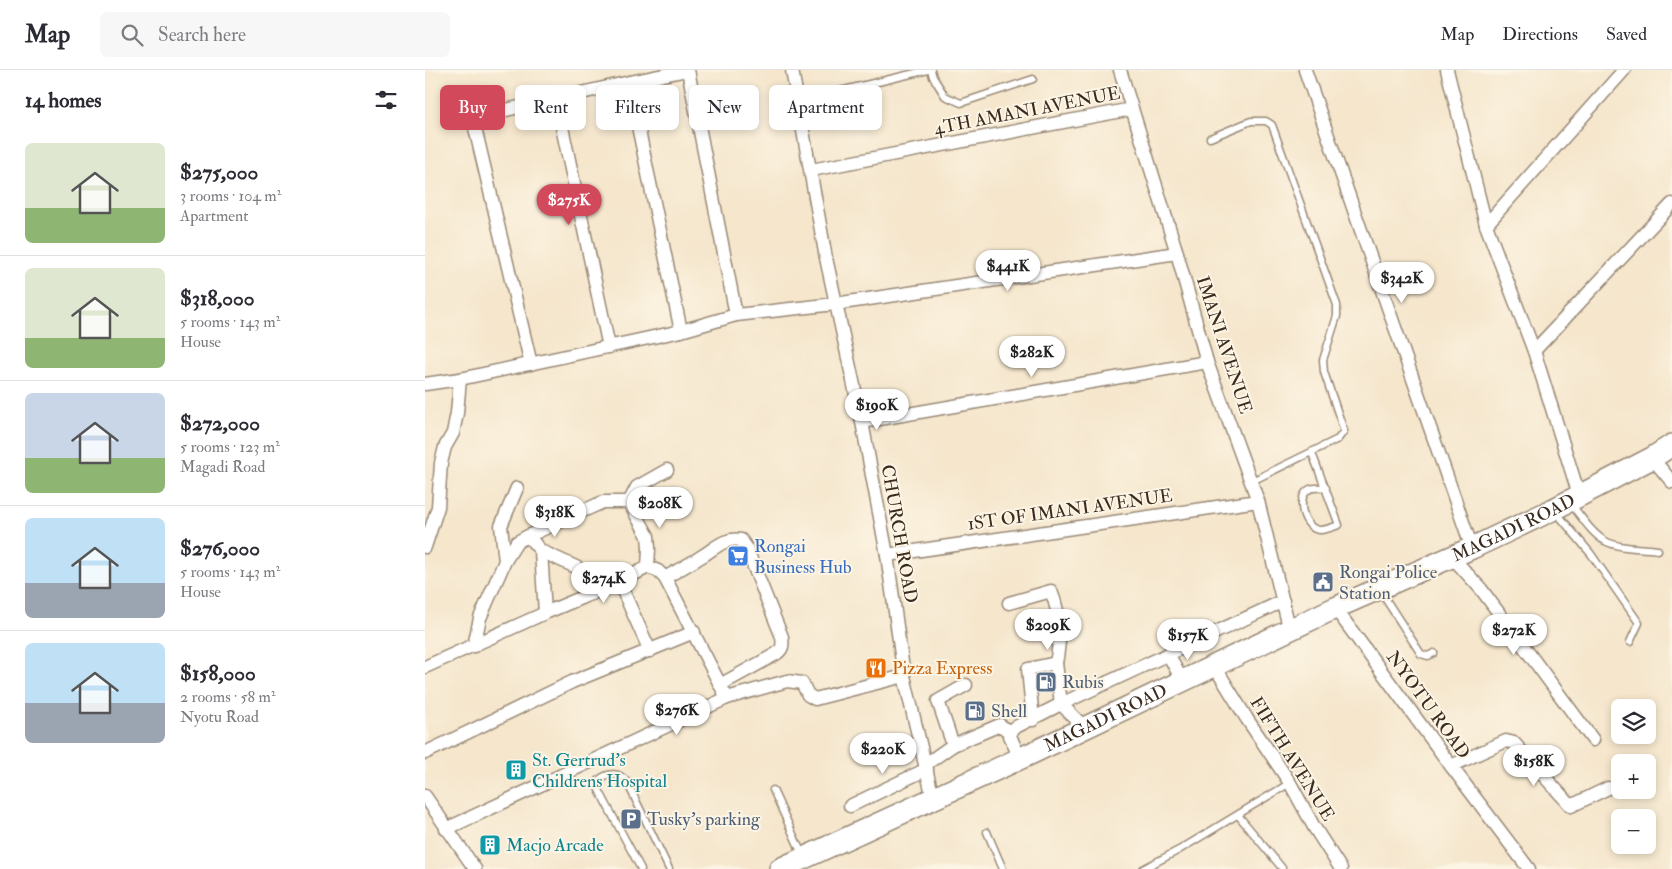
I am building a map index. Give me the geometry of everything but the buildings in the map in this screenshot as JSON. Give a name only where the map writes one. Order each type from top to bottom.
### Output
[{"type":"highway","name":"MAGADI ROAD","points":[[780,869],[806,864],[933,798],[1215,667],[1335,608],[1472,548],[1567,502],[1652,458],[1672,445]]},
{"type":"street","points":[[586,92],[687,70],[736,315]]},
{"type":"street","name":"CHURCH ROAD","points":[[791,70],[794,85]]},
{"type":"street","name":"IMANI AVENUE","points":[[1120,70],[1177,253],[1207,362],[1252,481],[1290,631]]},
{"type":"street","points":[[1305,70],[1472,548]]},
{"type":"street","points":[[1447,70],[1486,225],[1534,351],[1567,502]]},
{"type":"street","points":[[1486,225],[1624,70]]},
{"type":"street","points":[[631,82],[630,88],[681,331]]},
{"type":"street","points":[[515,108],[484,115],[477,121],[475,128],[531,364]]},
{"type":"street","name":"4TH AMANI AVENUE","points":[[811,170],[1132,109]]},
{"type":"street","points":[[562,130],[609,347]]},
{"type":"street","name":"CHURCH ROAD","points":[[803,130],[835,304],[862,422],[887,555],[904,676],[927,766],[933,798]]},
{"type":"street","points":[[1534,351],[1672,204]]},
{"type":"street","points":[[425,384],[460,379],[609,347],[681,331],[736,315],[835,304],[1177,253]]},
{"type":"street","points":[[862,422],[1207,362]]},
{"type":"street","points":[[425,547],[439,507],[441,463],[445,447],[453,433],[460,379]]},
{"type":"street","points":[[1652,458],[1672,482]]},
{"type":"street","points":[[629,502],[637,487],[667,470]]},
{"type":"street","points":[[505,561],[501,526],[517,488]]},
{"type":"street","name":"1ST OF IMANI AVENUE","points":[[887,555],[1258,501]]},
{"type":"street","points":[[474,646],[480,618],[505,561],[517,542],[603,502],[629,502]]},
{"type":"street","points":[[629,502],[648,536],[647,567]]},
{"type":"street","points":[[528,536],[541,551],[578,568],[582,572],[592,594]]},
{"type":"street","points":[[665,578],[701,558],[717,545],[726,541],[741,540],[746,547],[783,637],[783,646],[776,654],[720,685]]},
{"type":"street","points":[[541,551],[545,613]]},
{"type":"street","points":[[1452,557],[1481,589],[1593,740]]},
{"type":"street","points":[[425,667],[619,582],[647,567],[658,571],[665,578],[727,698]]},
{"type":"street","points":[[619,582],[650,651]]},
{"type":"street","points":[[1009,602],[1051,591],[1057,605],[1060,642],[1056,663],[1061,704],[1085,728]]},
{"type":"street","points":[[1008,731],[1033,720],[1061,704],[1283,601]]},
{"type":"street","name":"NYOTU ROAD","points":[[1335,608],[1529,869]]},
{"type":"street","points":[[425,753],[573,682],[694,632]]},
{"type":"street","points":[[1168,654],[1183,682]]},
{"type":"street","points":[[1033,720],[1028,669],[1056,663]]},
{"type":"street","name":"FIFTH AVENUE","points":[[1215,667],[1247,719],[1291,783],[1314,827],[1341,869]]},
{"type":"street","points":[[446,829],[727,698],[787,681],[802,683],[808,695],[815,700],[904,676]]},
{"type":"street","points":[[953,745],[938,701],[965,685]]},
{"type":"street","points":[[850,806],[927,766],[953,745],[1000,725],[1008,731],[1020,759]]},
{"type":"street","points":[[1451,766],[1506,741],[1514,743],[1571,806],[1608,788]]},
{"type":"street","points":[[425,796],[475,869]]},
{"type":"lane","points":[[866,85],[929,70],[945,96],[961,103],[1033,79]]},
{"type":"lane","points":[[1210,138],[1251,121],[1266,121],[1272,125],[1337,304],[1337,316],[1323,360],[1324,372],[1344,431],[1338,439],[1313,453],[1252,481]]},
{"type":"lane","points":[[1313,453],[1326,488],[1339,525],[1322,530],[1314,529],[1308,524],[1302,502],[1305,493],[1310,489],[1326,488]]},
{"type":"lane","points":[[1567,502],[1590,528],[1604,540],[1617,545],[1659,550]]},
{"type":"lane","points":[[1567,502],[1591,554],[1639,623],[1630,642]]},
{"type":"lane","points":[[1379,589],[1421,654],[1428,656],[1434,653]]},
{"type":"lane","points":[[641,869],[599,792],[599,780],[605,775],[618,774],[627,782],[669,869]]},
{"type":"lane","points":[[1143,869],[1291,783]]},
{"type":"lane","points":[[773,790],[806,864]]},
{"type":"lane","points":[[1238,815],[1282,868]]},
{"type":"lane","points":[[987,832],[1003,869]]},
{"type":"place","name":"Rongai Business Hub","points":[[738,556]]},
{"type":"place","name":"Rongai Police Station","points":[[1323,582]]},
{"type":"place","name":"Pizza Express","points":[[876,668]]},
{"type":"place","name":"Rubis","points":[[1046,682]]},
{"type":"place","name":"Shell","points":[[975,711]]},
{"type":"place","name":"St. Gertrud's Childrens Hospital","points":[[516,770]]},
{"type":"place","name":"Tusky's parking","points":[[631,819]]},
{"type":"place","name":"Macjo Arcade","points":[[490,845]]}]
